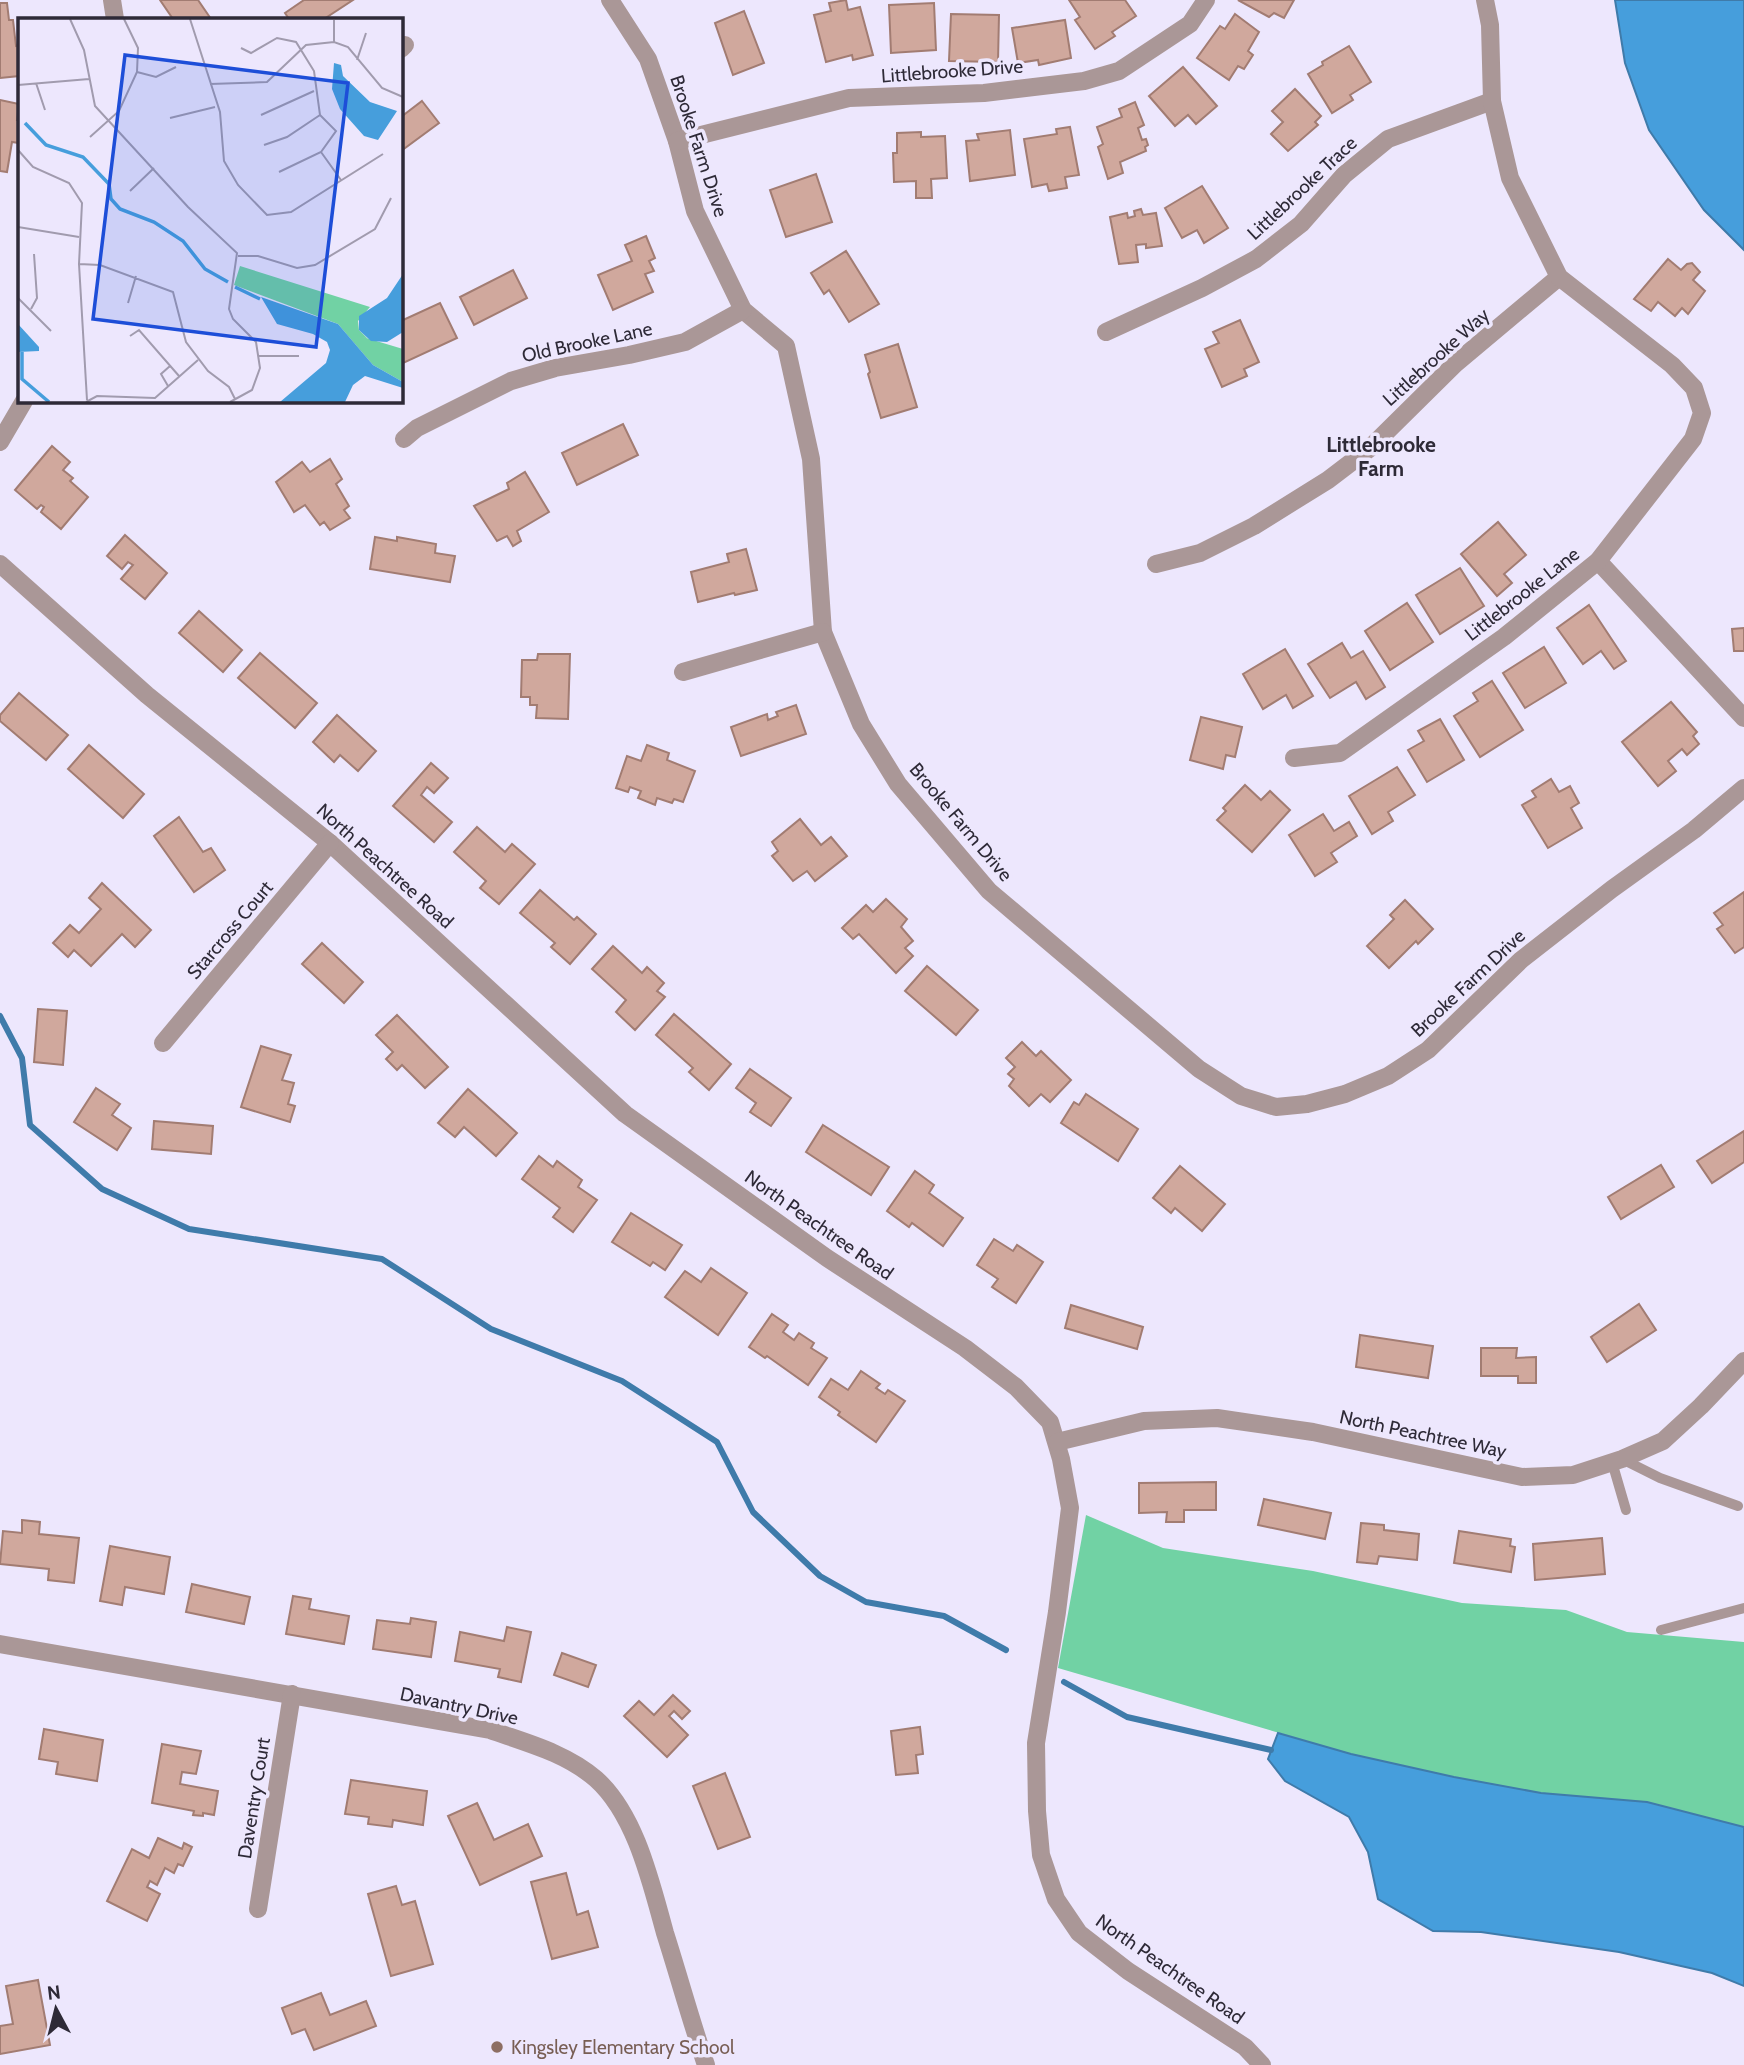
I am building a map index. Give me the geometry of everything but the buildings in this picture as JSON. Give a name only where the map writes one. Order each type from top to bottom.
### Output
[{"type":"street","points":[[112,0],[115,18]]},
{"type":"street","name":"Brooke Farm Drive","points":[[610,0],[648,59],[677,141],[695,211],[743,310],[786,346],[811,459],[823,632],[862,724],[898,784],[989,891],[1199,1069],[1241,1096],[1276,1107],[1307,1104],[1345,1094],[1388,1076],[1428,1050],[1521,960],[1694,830],[1744,788]]},
{"type":"street","name":"Littlebrooke Drive","points":[[677,141],[849,98],[984,93],[1084,81],[1119,71],[1170,38],[1190,24],[1206,0]]},
{"type":"street","points":[[1485,0],[1490,25],[1492,101],[1510,178],[1559,277]]},
{"type":"street","name":"Littlebrooke Trace","points":[[1106,332],[1202,288],[1256,259],[1301,224],[1344,174],[1388,139],[1492,101]]},
{"type":"street","name":"Littlebrooke Lane","points":[[1294,758],[1340,753],[1504,637],[1598,561],[1693,439],[1702,413],[1694,388],[1672,365],[1559,277]]},
{"type":"street","name":"Littlebrooke Way","points":[[1156,564],[1200,553],[1243,532],[1328,480],[1370,447],[1455,364],[1559,277]]},
{"type":"street","name":"Old Brooke Lane","points":[[404,439],[417,428],[511,381],[555,368],[685,342],[743,310]]},
{"type":"street","points":[[0,442],[23,402]]},
{"type":"street","points":[[1598,561],[1744,718]]},
{"type":"street","name":"North Peachtree Road","points":[[0,564],[147,695],[330,843],[625,1114],[827,1258],[965,1348],[1016,1387],[1050,1422],[1058,1442],[1070,1508],[1036,1743],[1041,1855],[1056,1899],[1079,1933],[1128,1971],[1245,2047],[1262,2065]]},
{"type":"street","points":[[683,672],[823,632]]},
{"type":"street","name":"Starcross Court","points":[[163,1043],[330,843]]},
{"type":"street","name":"North Peachtree Way","points":[[1058,1442],[1144,1421],[1217,1418],[1313,1432],[1522,1477],[1573,1475],[1617,1461],[1662,1441],[1701,1406],[1744,1361]]},
{"type":"street","name":"Davantry Drive","points":[[0,1644],[490,1730],[556,1753],[596,1780],[618,1807],[638,1847],[706,2065]]},
{"type":"street","name":"Daventry Court","points":[[258,1909],[292,1694]]},
{"type":"lane","points":[[1617,1461],[1738,1506]]},
{"type":"lane","points":[[1617,1461],[1626,1510]]},
{"type":"lane","points":[[1661,1630],[1744,1608]]},
{"type":"green space","points":[[1086,1515],[1163,1548],[1313,1571],[1462,1603],[1566,1610],[1627,1632],[1744,1642],[1744,1827],[1647,1802],[1541,1793],[1351,1754],[1058,1668]]},
{"type":"water","points":[[1615,0],[1744,0],[1744,250],[1704,210],[1649,130],[1625,63]]},
{"type":"water","points":[[1278,1733],[1351,1754],[1454,1777],[1541,1793],[1647,1802],[1744,1827],[1744,1986],[1712,1973],[1619,1952],[1481,1932],[1433,1931],[1378,1899],[1368,1852],[1349,1817],[1285,1781],[1268,1759]]},
{"type":"waterway","points":[[0,1016],[22,1058],[30,1125],[102,1189],[189,1229],[382,1259],[491,1329],[622,1381],[717,1442],[753,1512],[820,1576],[866,1602],[944,1616],[1006,1650]]},
{"type":"waterway","points":[[1064,1682],[1127,1717],[1271,1750]]},
{"type":"place","name":"Kingsley Elementary School","points":[[497,2047]]},
{"type":"district","name":"Littlebrooke Farm","points":[[1381,456]]}]
